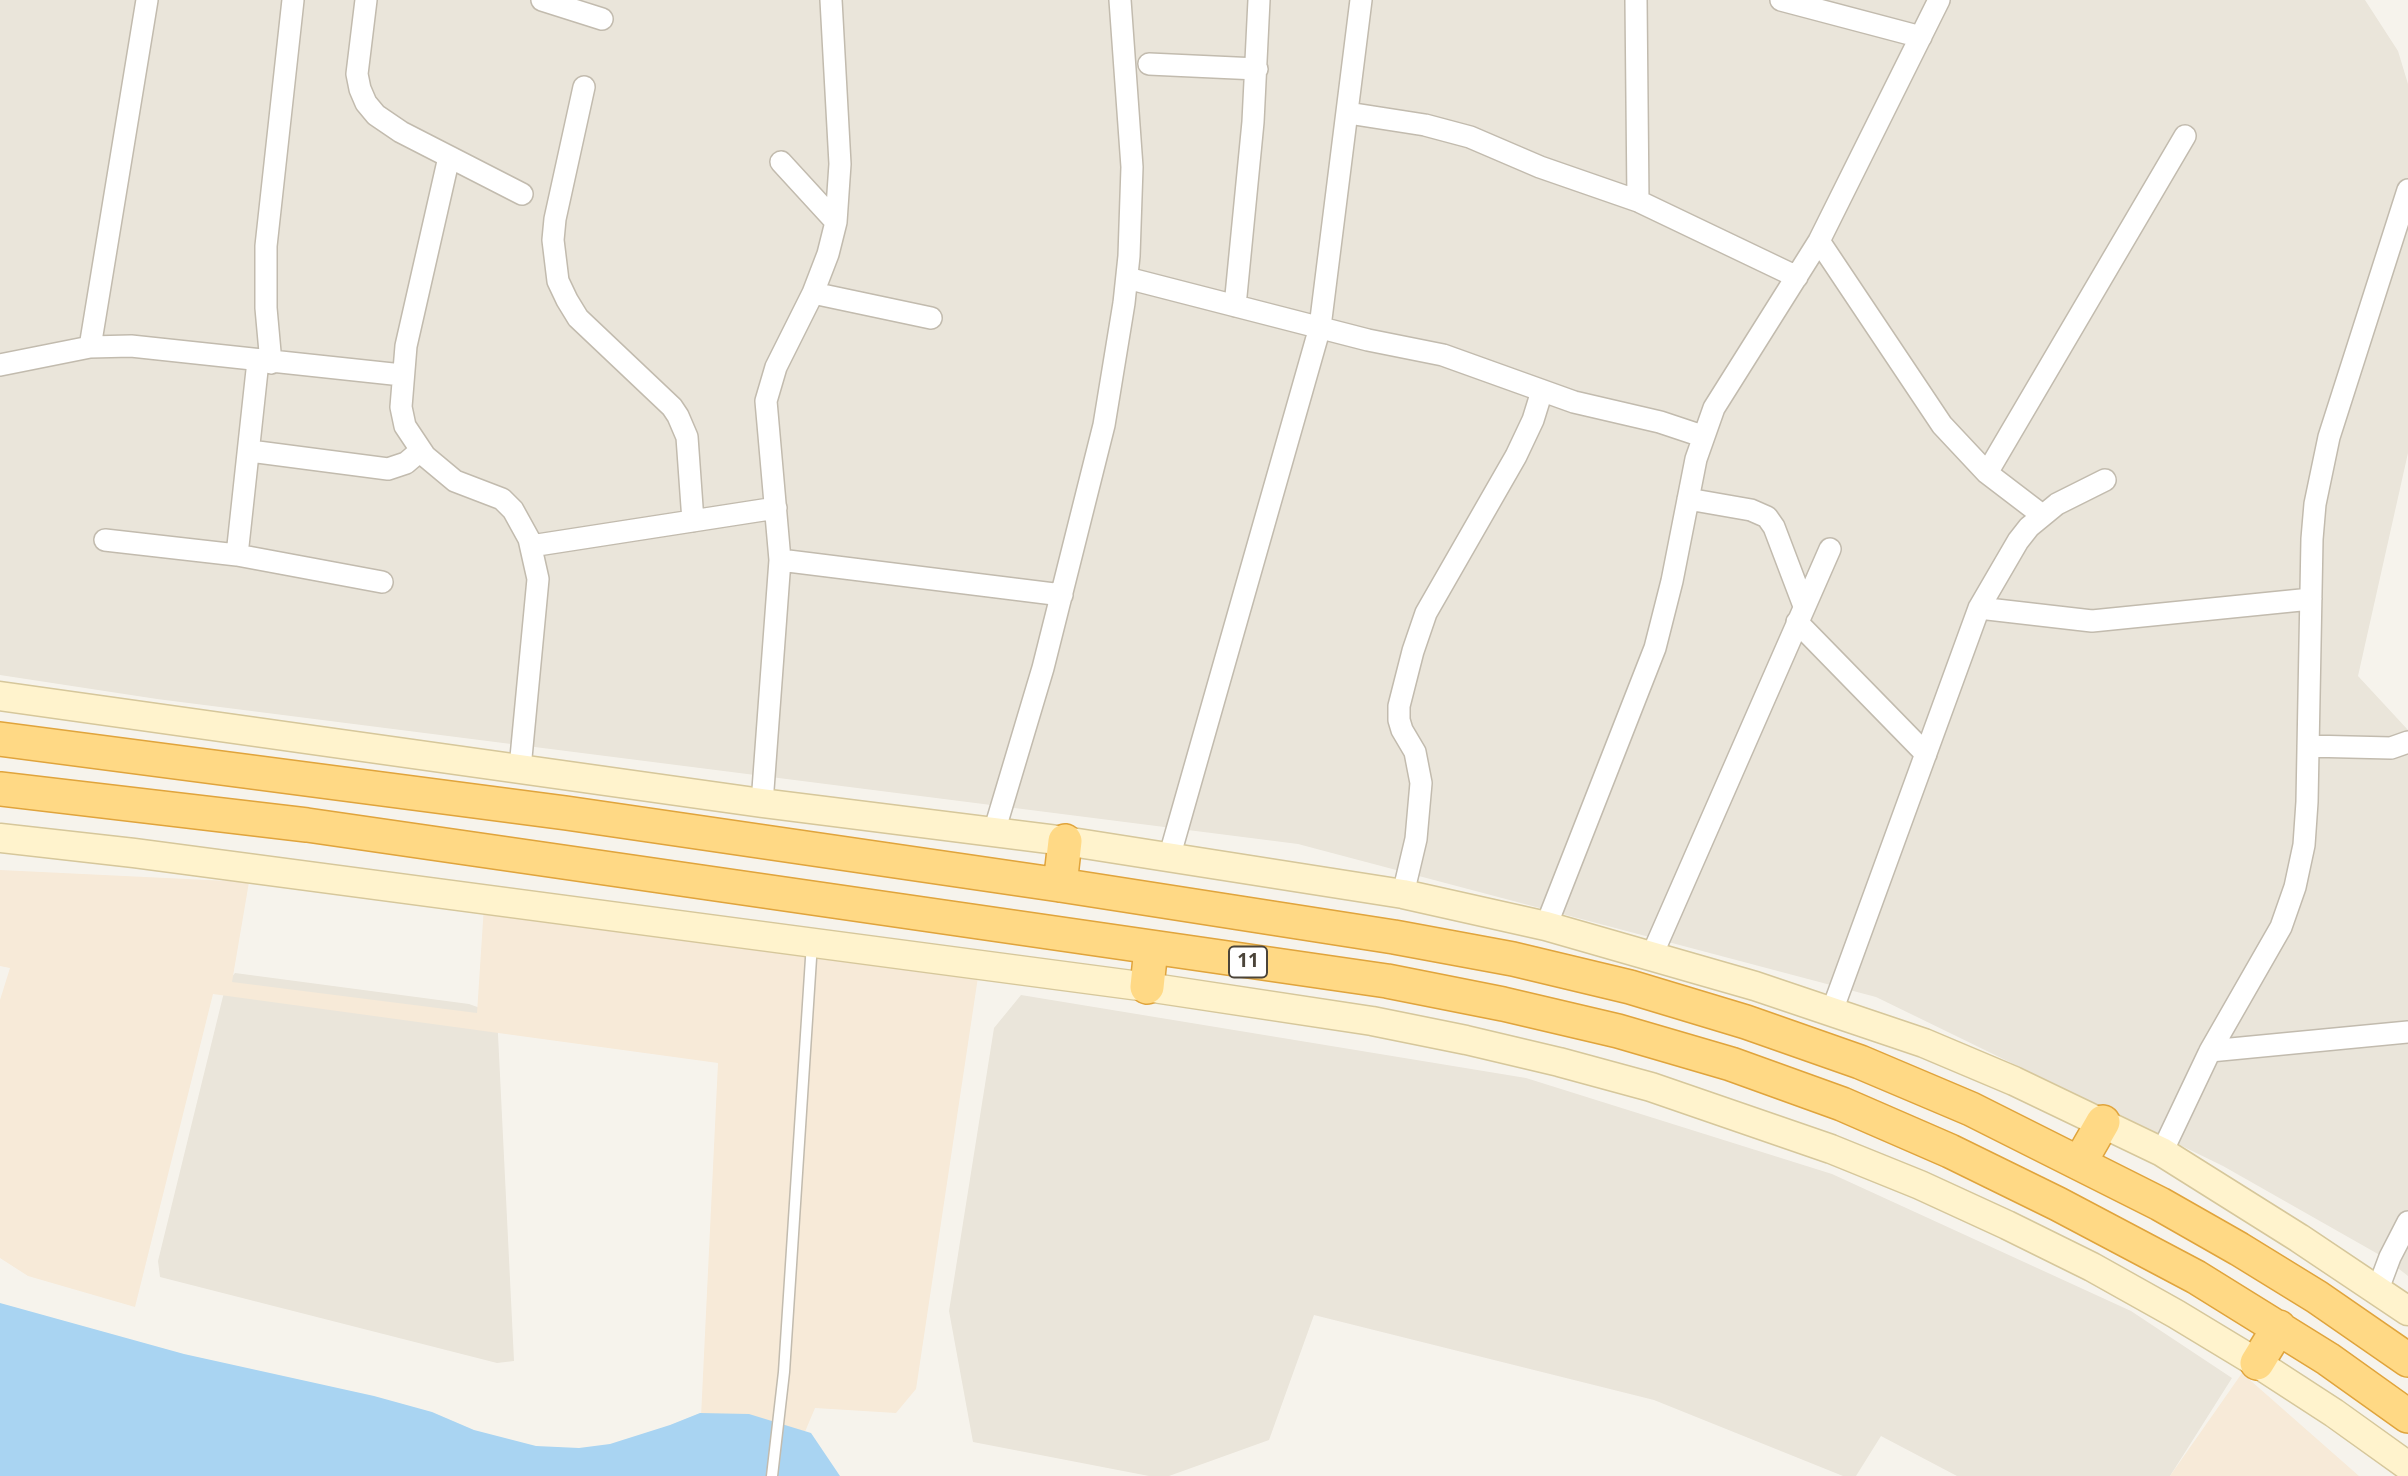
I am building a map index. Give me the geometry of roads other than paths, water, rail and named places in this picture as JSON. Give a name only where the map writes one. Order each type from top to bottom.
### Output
[{"type":"highway","name":"11","points":[[0,739],[566,813],[1060,885],[1394,937],[1513,959],[1630,987],[1746,1022],[1860,1062],[1971,1109],[2080,1162],[2239,1249],[2317,1297],[2408,1360]]},
{"type":"highway","name":"11","points":[[0,789],[307,825],[1387,981],[1490,1001],[1618,1031],[1731,1064],[1842,1104],[1950,1151],[2128,1239],[2196,1277],[2279,1327],[2408,1416]]},
{"type":"highway","points":[[307,825],[369,820],[548,843],[558,841],[564,833],[566,813]]},
{"type":"highway","points":[[1060,885],[1065,841]]},
{"type":"highway","points":[[627,873],[634,853],[640,848],[648,847],[881,879],[984,874]]},
{"type":"highway","points":[[1147,987],[1151,948]]},
{"type":"highway","points":[[2080,1162],[2103,1122]]},
{"type":"highway","points":[[2257,1363],[2279,1327]]},
{"type":"main road","points":[[0,696],[762,803],[1065,841],[1403,894],[1546,926],[1652,955],[1832,1012],[1924,1043],[2014,1081],[2162,1152],[2378,1289],[2408,1311]]},
{"type":"main road","points":[[0,838],[107,849],[1147,987],[1372,1021],[1466,1040],[1625,1080],[1742,1117],[1907,1180],[2007,1225],[2104,1274],[2257,1363],[2408,1466]]},
{"type":"street","points":[[90,347],[147,0]]},
{"type":"street","points":[[237,555],[250,450],[265,362],[266,246],[293,0]]},
{"type":"street","points":[[366,0],[357,74],[366,103],[387,124],[522,194]]},
{"type":"street","points":[[542,0],[602,19]]},
{"type":"street","points":[[762,803],[780,560],[766,413],[768,389],[813,293],[828,254],[836,222],[840,154],[831,0]]},
{"type":"street","points":[[994,832],[1062,595],[1079,517],[1104,425],[1127,278],[1132,167],[1121,0]]},
{"type":"street","points":[[1235,306],[1257,69],[1259,0]]},
{"type":"street","points":[[1169,858],[1320,327],[1361,0]]},
{"type":"street","points":[[1636,0],[1638,201]]},
{"type":"street","points":[[1781,0],[1921,37]]},
{"type":"street","points":[[1546,926],[1655,648],[1702,436],[1729,381],[1819,241],[1939,0]]},
{"type":"street","points":[[1149,64],[1257,69]]},
{"type":"street","points":[[583,87],[554,229],[554,260],[558,281],[578,318],[678,416],[687,437],[692,521]]},
{"type":"street","points":[[1348,113],[1425,125],[1470,137],[1541,167],[1638,201],[1797,277]]},
{"type":"street","points":[[1987,473],[2185,136]]},
{"type":"street","points":[[449,157],[405,346],[401,407],[405,426],[421,451],[440,471],[455,481],[495,495],[507,503],[524,528],[531,546],[538,579],[520,768]]},
{"type":"street","points":[[782,162],[836,222]]},
{"type":"street","points":[[2162,1152],[2210,1051],[2276,937],[2295,887],[2304,845],[2312,539],[2321,470],[2408,190]]},
{"type":"street","points":[[1819,241],[1942,425],[1987,473],[2042,514]]},
{"type":"street","points":[[1127,278],[1443,355],[1574,402],[1660,422],[1702,436]]},
{"type":"street","points":[[813,293],[931,318]]},
{"type":"street","points":[[0,365],[90,347],[131,346],[402,375]]},
{"type":"street","points":[[1403,894],[1416,839],[1422,783],[1415,752],[1399,720],[1399,706],[1413,651],[1426,613],[1516,456],[1533,420],[1542,391]]},
{"type":"street","points":[[250,450],[388,469],[406,463],[421,451]]},
{"type":"street","points":[[1832,1012],[1979,608],[2018,541],[2042,514],[2105,480]]},
{"type":"street","points":[[1688,499],[1751,510],[1768,517],[1774,527],[1801,614],[1926,754]]},
{"type":"street","points":[[531,546],[776,508]]},
{"type":"street","points":[[105,540],[237,555],[382,582]]},
{"type":"street","points":[[1652,955],[1830,549]]},
{"type":"street","points":[[780,560],[1062,595]]},
{"type":"street","points":[[1979,608],[2092,621],[2311,599]]},
{"type":"street","points":[[2308,746],[2391,748],[2408,742]]},
{"type":"street","points":[[2210,1051],[2408,1032]]},
{"type":"street","points":[[2378,1289],[2390,1257],[2408,1223]]},
{"type":"lane","points":[[772,1476],[784,1372],[812,943]]},
{"type":"water","points":[[0,1303],[184,1354],[374,1396],[432,1412],[474,1430],[536,1446],[579,1448],[610,1444],[700,1413],[749,1414],[811,1433],[840,1476],[0,1476]]}]
